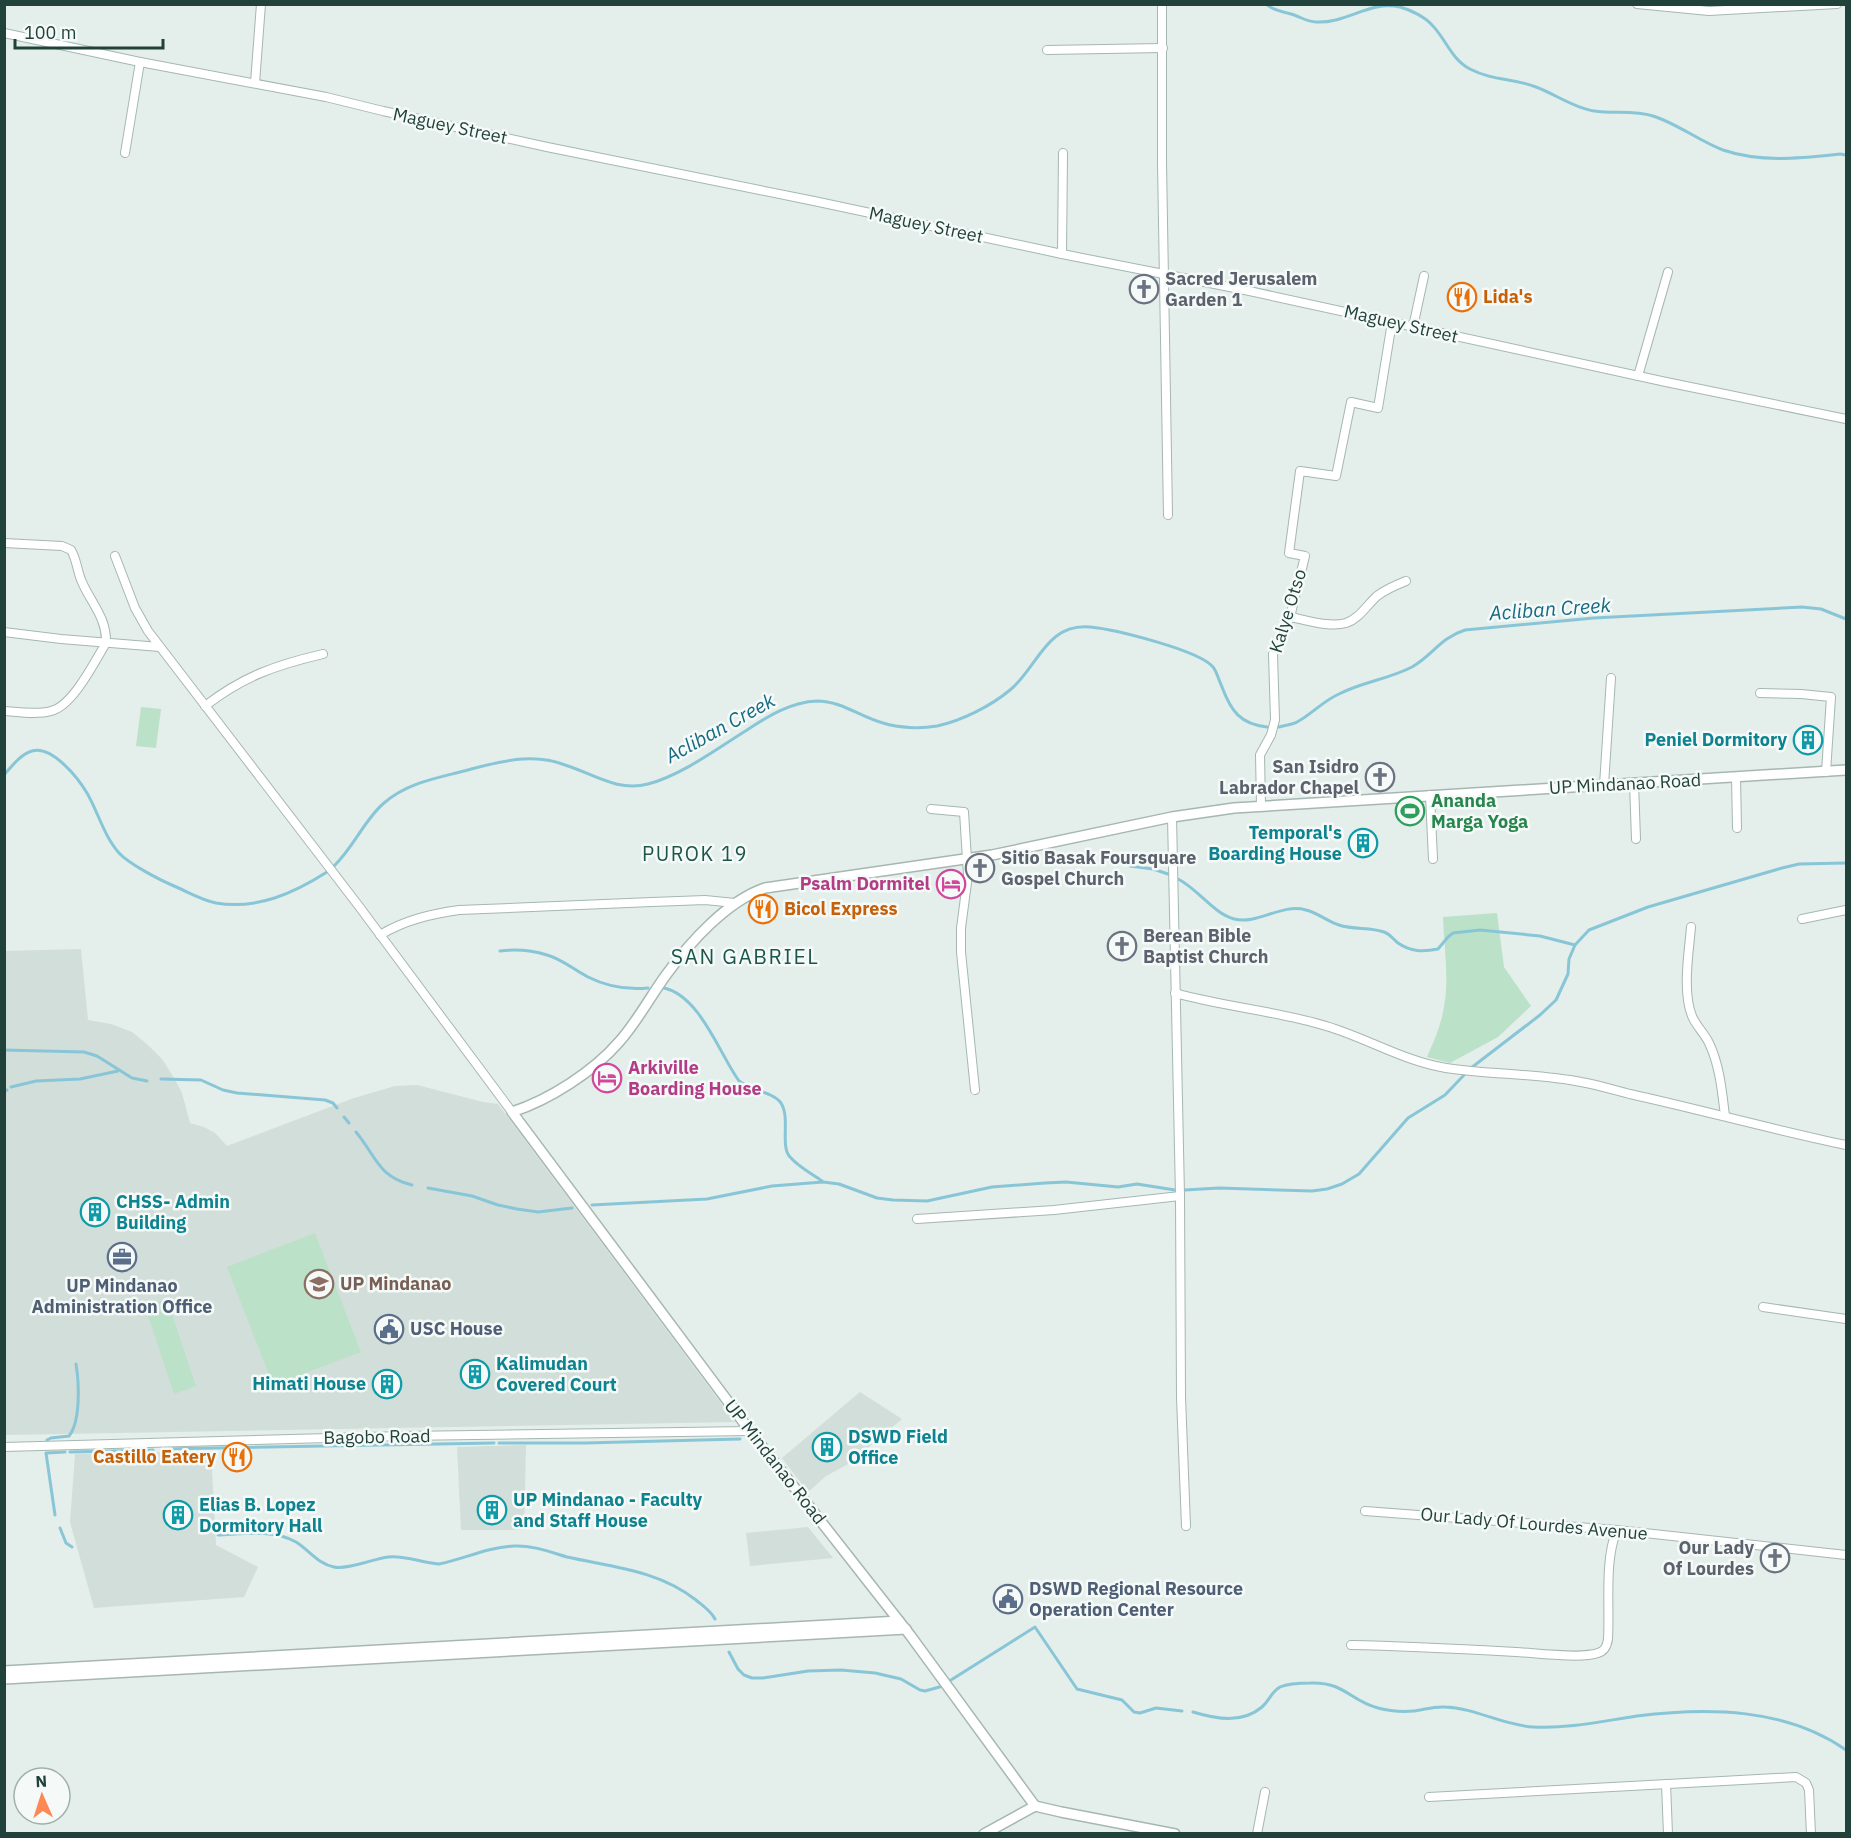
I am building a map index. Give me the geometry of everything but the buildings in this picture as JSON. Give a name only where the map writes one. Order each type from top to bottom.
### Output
[{"type":"street","points":[[255,83],[261,4]]},
{"type":"street","points":[[1162,4],[1162,163],[1168,515]]},
{"type":"street","points":[[1637,4],[1709,11],[1838,4]]},
{"type":"street","name":"Maguey Street","points":[[4,33],[140,62],[326,97],[547,147],[1240,289],[1846,419]]},
{"type":"street","points":[[1047,50],[1163,48]]},
{"type":"street","points":[[125,153],[140,62]]},
{"type":"street","points":[[1062,254],[1063,153]]},
{"type":"street","points":[[1638,376],[1668,272]]},
{"type":"street","points":[[1413,327],[1424,276]]},
{"type":"street","name":"Kalye Otso","points":[[1261,805],[1260,755],[1271,735],[1275,720],[1274,654],[1290,617],[1305,556],[1289,553],[1300,471],[1336,476],[1351,402],[1378,408],[1392,322]]},
{"type":"street","points":[[4,543],[62,546],[71,550],[81,581],[102,617],[106,634],[106,643],[68,701],[54,711],[39,713],[4,711]]},
{"type":"street","points":[[115,556],[142,623],[514,1115]]},
{"type":"street","points":[[1290,617],[1330,624],[1345,623],[1363,612],[1377,596],[1406,581]]},
{"type":"street","points":[[4,632],[160,647]]},
{"type":"street","points":[[205,706],[242,681],[266,669],[323,654]]},
{"type":"street","points":[[1604,785],[1611,678]]},
{"type":"street","points":[[1760,693],[1831,697],[1826,772]]},
{"type":"street","name":"UP Mindanao Road","points":[[1035,1806],[906,1629],[750,1431],[514,1115],[584,1074],[612,1049],[684,953],[718,917],[744,897],[765,888],[967,859],[1172,818],[1261,805],[1846,771]]},
{"type":"street","points":[[1736,777],[1737,828]]},
{"type":"street","points":[[1634,783],[1636,839]]},
{"type":"street","points":[[1430,795],[1432,859]]},
{"type":"street","points":[[931,809],[964,812],[967,889],[961,928],[961,952],[975,1090]]},
{"type":"street","points":[[1172,818],[1180,1196],[1181,1397],[1186,1526]]},
{"type":"street","points":[[380,935],[414,919],[459,910],[663,901],[705,900],[735,903]]},
{"type":"street","points":[[1802,919],[1846,910]]},
{"type":"street","points":[[1691,927],[1688,956],[1689,1004],[1692,1016],[1716,1059],[1725,1116]]},
{"type":"street","points":[[1176,993],[1203,1001],[1292,1016],[1359,1036],[1393,1053],[1444,1068],[1582,1082],[1846,1145]]},
{"type":"street","points":[[917,1219],[1044,1210],[1180,1196]]},
{"type":"street","points":[[1763,1307],[1846,1319]]},
{"type":"street","name":"Bagobo Road","points":[[4,1447],[402,1436],[750,1431]]},
{"type":"street","name":"Our Lady Of Lourdes Avenue","points":[[1365,1510],[1617,1530],[1846,1555]]},
{"type":"street","points":[[1352,1645],[1422,1646],[1590,1655],[1603,1651],[1607,1647],[1608,1639],[1612,1546],[1617,1530]]},
{"type":"street","points":[[868,1627],[899,1621]]},
{"type":"street","points":[[4,1671],[193,1664],[868,1627],[906,1629]]},
{"type":"street","points":[[4,1679],[193,1664]]},
{"type":"street","points":[[1429,1797],[1796,1777],[1806,1783],[1809,1790],[1811,1833]]},
{"type":"street","points":[[1666,1784],[1668,1833]]},
{"type":"street","points":[[1257,1833],[1264,1792]]},
{"type":"street","points":[[984,1833],[1035,1806],[1139,1830],[1175,1833]]},
{"type":"shaded area","name":"UP Mindanao","points":[[81,949],[88,1020],[111,1024],[132,1032],[148,1045],[162,1059],[174,1078],[182,1093],[190,1123],[215,1133],[227,1146],[354,1098],[395,1086],[417,1085],[498,1104],[735,1422],[5,1435],[4,951]]},
{"type":"shaded area","points":[[860,1392],[902,1419],[850,1463],[826,1476],[808,1492],[782,1458]]},
{"type":"shaded area","points":[[526,1445],[524,1530],[461,1530],[457,1447]]},
{"type":"shaded area","points":[[211,1451],[216,1545],[258,1567],[244,1597],[94,1608],[70,1522],[75,1454]]},
{"type":"shaded area","points":[[808,1527],[833,1558],[750,1566],[746,1533]]},
{"type":"green space","points":[[141,707],[161,709],[156,748],[136,746]]},
{"type":"green space","points":[[1497,913],[1504,967],[1531,1006],[1498,1037],[1450,1063],[1427,1057],[1440,1024],[1445,1001],[1443,917]]},
{"type":"green space","points":[[315,1233],[361,1352],[273,1385],[227,1267]]},
{"type":"green space","points":[[167,1299],[196,1386],[174,1394],[145,1306]]},
{"type":"waterway","points":[[1266,4],[1316,22],[1338,20],[1378,7],[1400,7],[1418,14],[1429,22],[1458,60],[1470,69],[1487,76],[1528,84],[1579,107],[1594,111],[1639,113],[1653,116],[1723,150],[1752,157],[1846,155]]},
{"type":"waterway","name":"Acliban Creek","points":[[1279,727],[1297,722],[1328,700],[1348,690],[1412,667],[1449,637],[1465,630],[1594,618],[1802,607],[1821,609],[1846,619]]},
{"type":"waterway","name":"Acliban Creek","points":[[334,866],[384,803],[422,782],[493,764],[528,759],[560,763],[616,784],[626,786],[648,784],[687,768],[772,715],[807,702],[817,701],[843,706],[875,720],[896,726],[917,728],[946,724],[966,717],[1002,696],[1020,681],[1053,639],[1075,628],[1090,627],[1135,636],[1174,647],[1205,660],[1213,667],[1229,703],[1238,715],[1250,723],[1267,727]]},
{"type":"waterway","name":"Acliban Creek","points":[[4,775],[13,764],[28,753],[40,750],[48,753],[64,764],[83,787],[109,839],[119,853],[153,876],[210,902],[231,905],[260,902],[302,887],[327,872]]},
{"type":"waterway","points":[[1471,1068],[1556,1000],[1568,974],[1569,959],[1575,945],[1589,930],[1648,907],[1782,868],[1799,864],[1846,863]]},
{"type":"waterway","points":[[1130,866],[1153,869],[1168,874]]},
{"type":"waterway","points":[[1178,879],[1219,912],[1234,919],[1252,919],[1288,909],[1306,910],[1339,925],[1384,932],[1403,946],[1417,950],[1438,949],[1453,933],[1480,930],[1540,936],[1575,945]]},
{"type":"waterway","points":[[500,951],[523,950],[541,953],[558,959],[602,983],[625,988],[648,988]]},
{"type":"waterway","points":[[664,988],[677,993],[698,1014],[739,1081],[773,1096],[781,1103],[785,1117],[785,1140],[788,1153],[798,1164],[822,1181]]},
{"type":"waterway","points":[[4,1050],[84,1052],[97,1056],[132,1078],[147,1081]]},
{"type":"waterway","points":[[11,1087],[36,1081],[80,1079],[118,1071]]},
{"type":"waterway","points":[[1185,1190],[1219,1188],[1312,1191],[1342,1184],[1359,1174],[1408,1118],[1445,1095],[1464,1075]]},
{"type":"waterway","points":[[161,1079],[201,1080],[223,1090],[237,1093],[325,1100],[333,1103],[337,1108]]},
{"type":"waterway","points":[[344,1117],[349,1123]]},
{"type":"waterway","points":[[356,1132],[385,1171],[392,1177],[412,1185]]},
{"type":"waterway","points":[[592,1205],[707,1199],[772,1186],[823,1182],[839,1184],[877,1198],[927,1201],[992,1187],[1066,1182],[1118,1187],[1137,1184],[1175,1190]]},
{"type":"waterway","points":[[428,1188],[538,1212],[572,1208]]},
{"type":"waterway","points":[[47,1440],[69,1436],[73,1429],[78,1401],[76,1364]]},
{"type":"waterway","points":[[499,1443],[740,1439]]},
{"type":"waterway","points":[[163,1449],[494,1443]]},
{"type":"waterway","points":[[70,1452],[153,1450]]},
{"type":"waterway","points":[[55,1515],[46,1453],[65,1452]]},
{"type":"waterway","points":[[60,1528],[66,1543],[72,1547]]},
{"type":"waterway","points":[[218,1535],[258,1533],[278,1535],[296,1542],[323,1563],[339,1568],[395,1557],[439,1564],[504,1547],[534,1548],[634,1571],[666,1582],[696,1600],[715,1619]]},
{"type":"waterway","points":[[951,1680],[1035,1627],[1077,1689],[1122,1700],[1134,1712],[1140,1713],[1156,1708],[1182,1711]]},
{"type":"waterway","points":[[729,1652],[738,1669],[744,1675],[752,1678],[808,1671],[841,1670],[875,1673],[901,1679],[925,1691],[943,1686]]},
{"type":"waterway","points":[[1193,1712],[1220,1718],[1246,1716],[1262,1707],[1280,1687],[1311,1683],[1332,1686],[1368,1705],[1391,1711],[1418,1711],[1437,1707],[1456,1708],[1533,1727],[1572,1726],[1664,1713],[1746,1714],[1772,1718],[1798,1726],[1823,1736],[1846,1750]]},
{"type":"place","name":"Sacred Jerusalem Garden 1","points":[[1144,289]]},
{"type":"place","name":"Lida's","points":[[1462,297]]},
{"type":"place","name":"Peniel Dormitory","points":[[1808,740]]},
{"type":"place","name":"San Isidro Labrador Chapel","points":[[1380,777]]},
{"type":"place","name":"Ananda Marga Yoga","points":[[1410,811]]},
{"type":"place","name":"Temporal's Boarding House","points":[[1363,843]]},
{"type":"place","name":"Sitio Basak Foursquare Gospel Church","points":[[980,868]]},
{"type":"place","name":"Psalm Dormitel","points":[[951,884]]},
{"type":"place","name":"Bicol Express","points":[[763,909]]},
{"type":"place","name":"Berean Bible Baptist Church","points":[[1122,946]]},
{"type":"place","name":"Arkiville Boarding House","points":[[607,1078]]},
{"type":"place","name":"CHSS- Admin Building","points":[[95,1212]]},
{"type":"place","name":"UP Mindanao Administration Office","points":[[122,1257]]},
{"type":"place","name":"UP Mindanao","points":[[319,1284]]},
{"type":"place","name":"USC House","points":[[389,1329]]},
{"type":"place","name":"Kalimudan Covered Court","points":[[475,1374]]},
{"type":"place","name":"Himati House","points":[[387,1384]]},
{"type":"place","name":"DSWD Field Office","points":[[827,1447]]},
{"type":"place","name":"Castillo Eatery","points":[[237,1457]]},
{"type":"place","name":"UP Mindanao - Faculty and Staff House","points":[[492,1510]]},
{"type":"place","name":"Elias B. Lopez Dormitory Hall","points":[[178,1515]]},
{"type":"place","name":"Our Lady Of Lourdes","points":[[1775,1558]]},
{"type":"place","name":"DSWD Regional Resource Operation Center","points":[[1008,1599]]},
{"type":"district","name":"PUROK 19","points":[[695,854]]},
{"type":"district","name":"SAN GABRIEL","points":[[745,957]]}]
